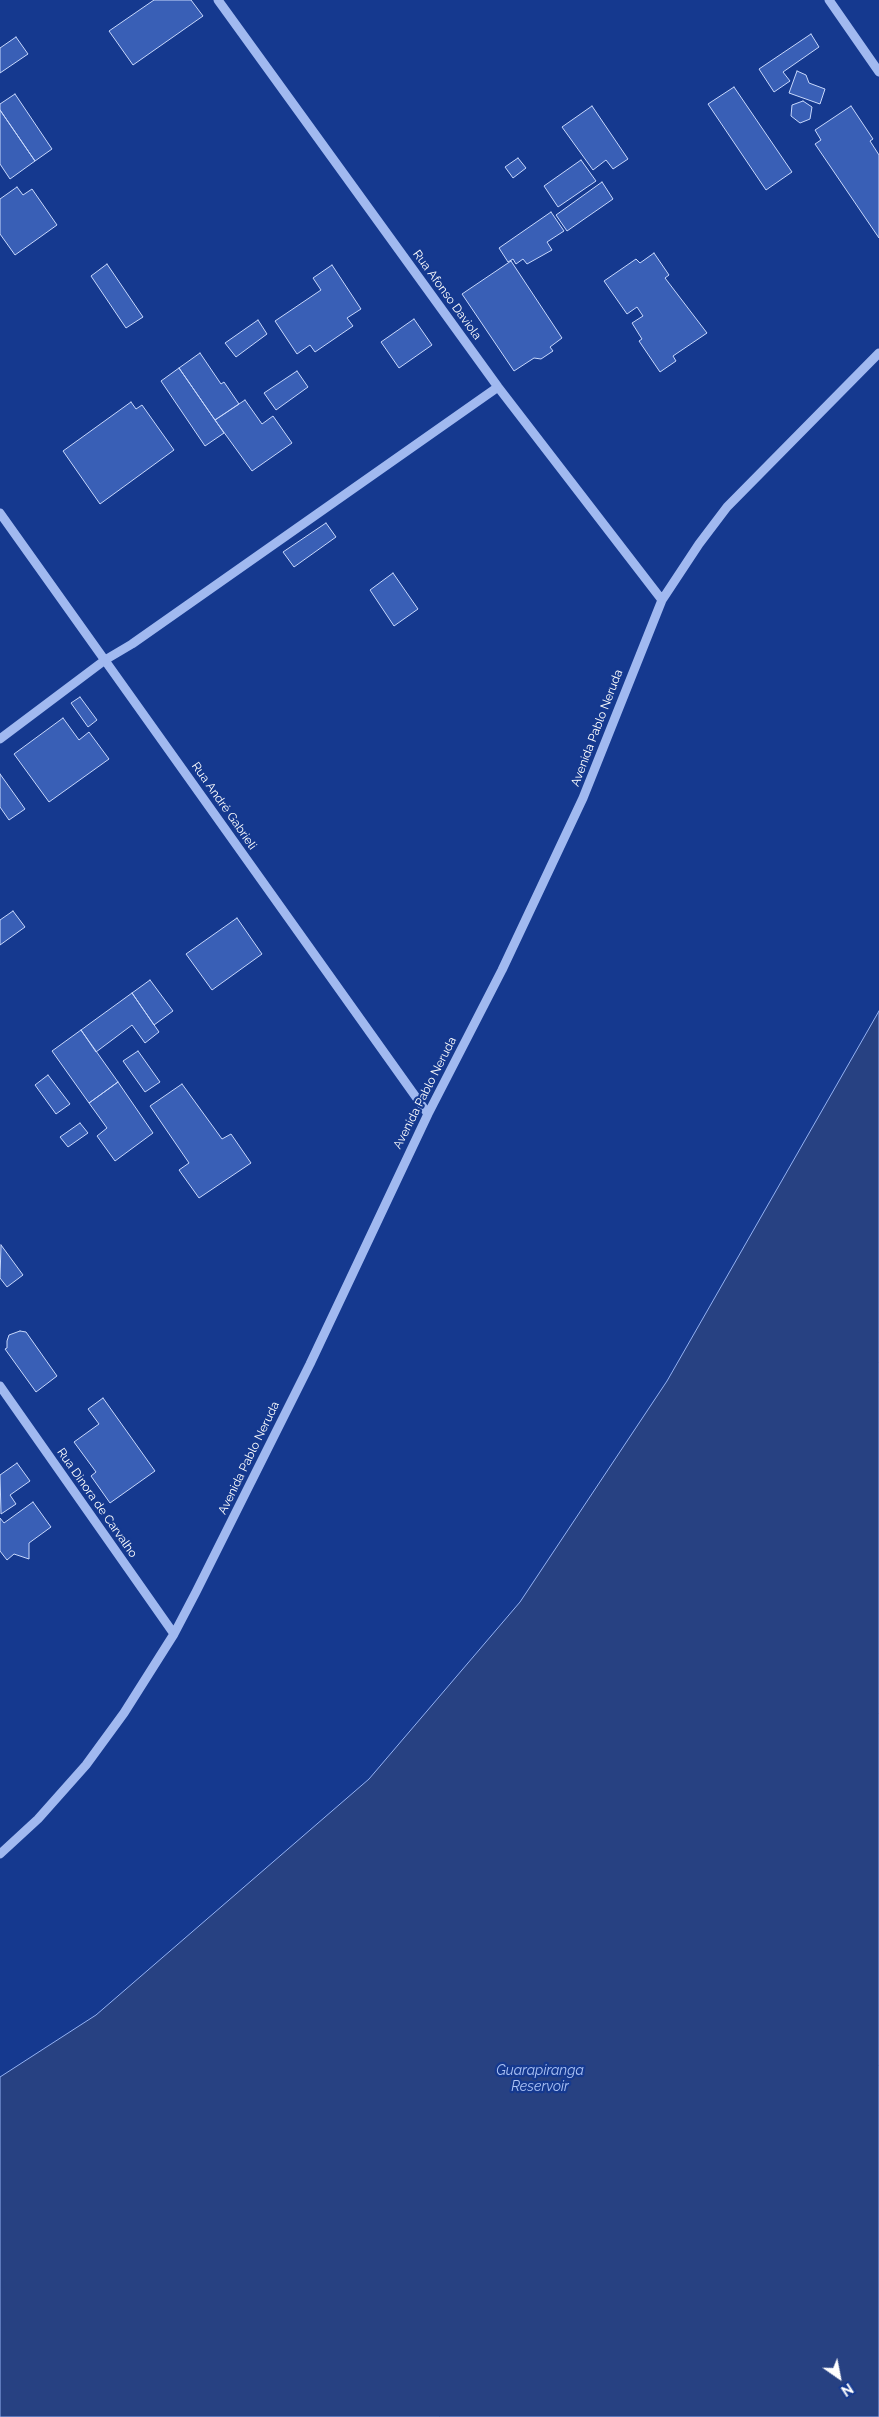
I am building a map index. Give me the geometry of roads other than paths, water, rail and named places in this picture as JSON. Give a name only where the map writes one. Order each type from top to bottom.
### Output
[{"type":"street","name":"Rua Afonso Daviola","points":[[218,0],[498,387],[662,600]]},
{"type":"street","points":[[829,0],[879,72]]},
{"type":"street","name":"Avenida Pablo Neruda","points":[[0,1854],[38,1819],[86,1765],[124,1713],[174,1634],[310,1364],[428,1114],[502,970],[583,798],[662,600],[699,544],[727,507],[879,353]]},
{"type":"street","points":[[0,739],[105,660],[132,644],[498,387]]},
{"type":"street","name":"Rua André Gabrieli","points":[[0,513],[428,1114]]},
{"type":"street","name":"Rua Dinora de Carvalho","points":[[0,1386],[174,1634]]},
{"type":"water","name":"Guarapiranga Reservoir","points":[[879,1011],[879,2417],[0,2417],[0,2077],[96,2015],[369,1779],[520,1602],[667,1381]]}]
